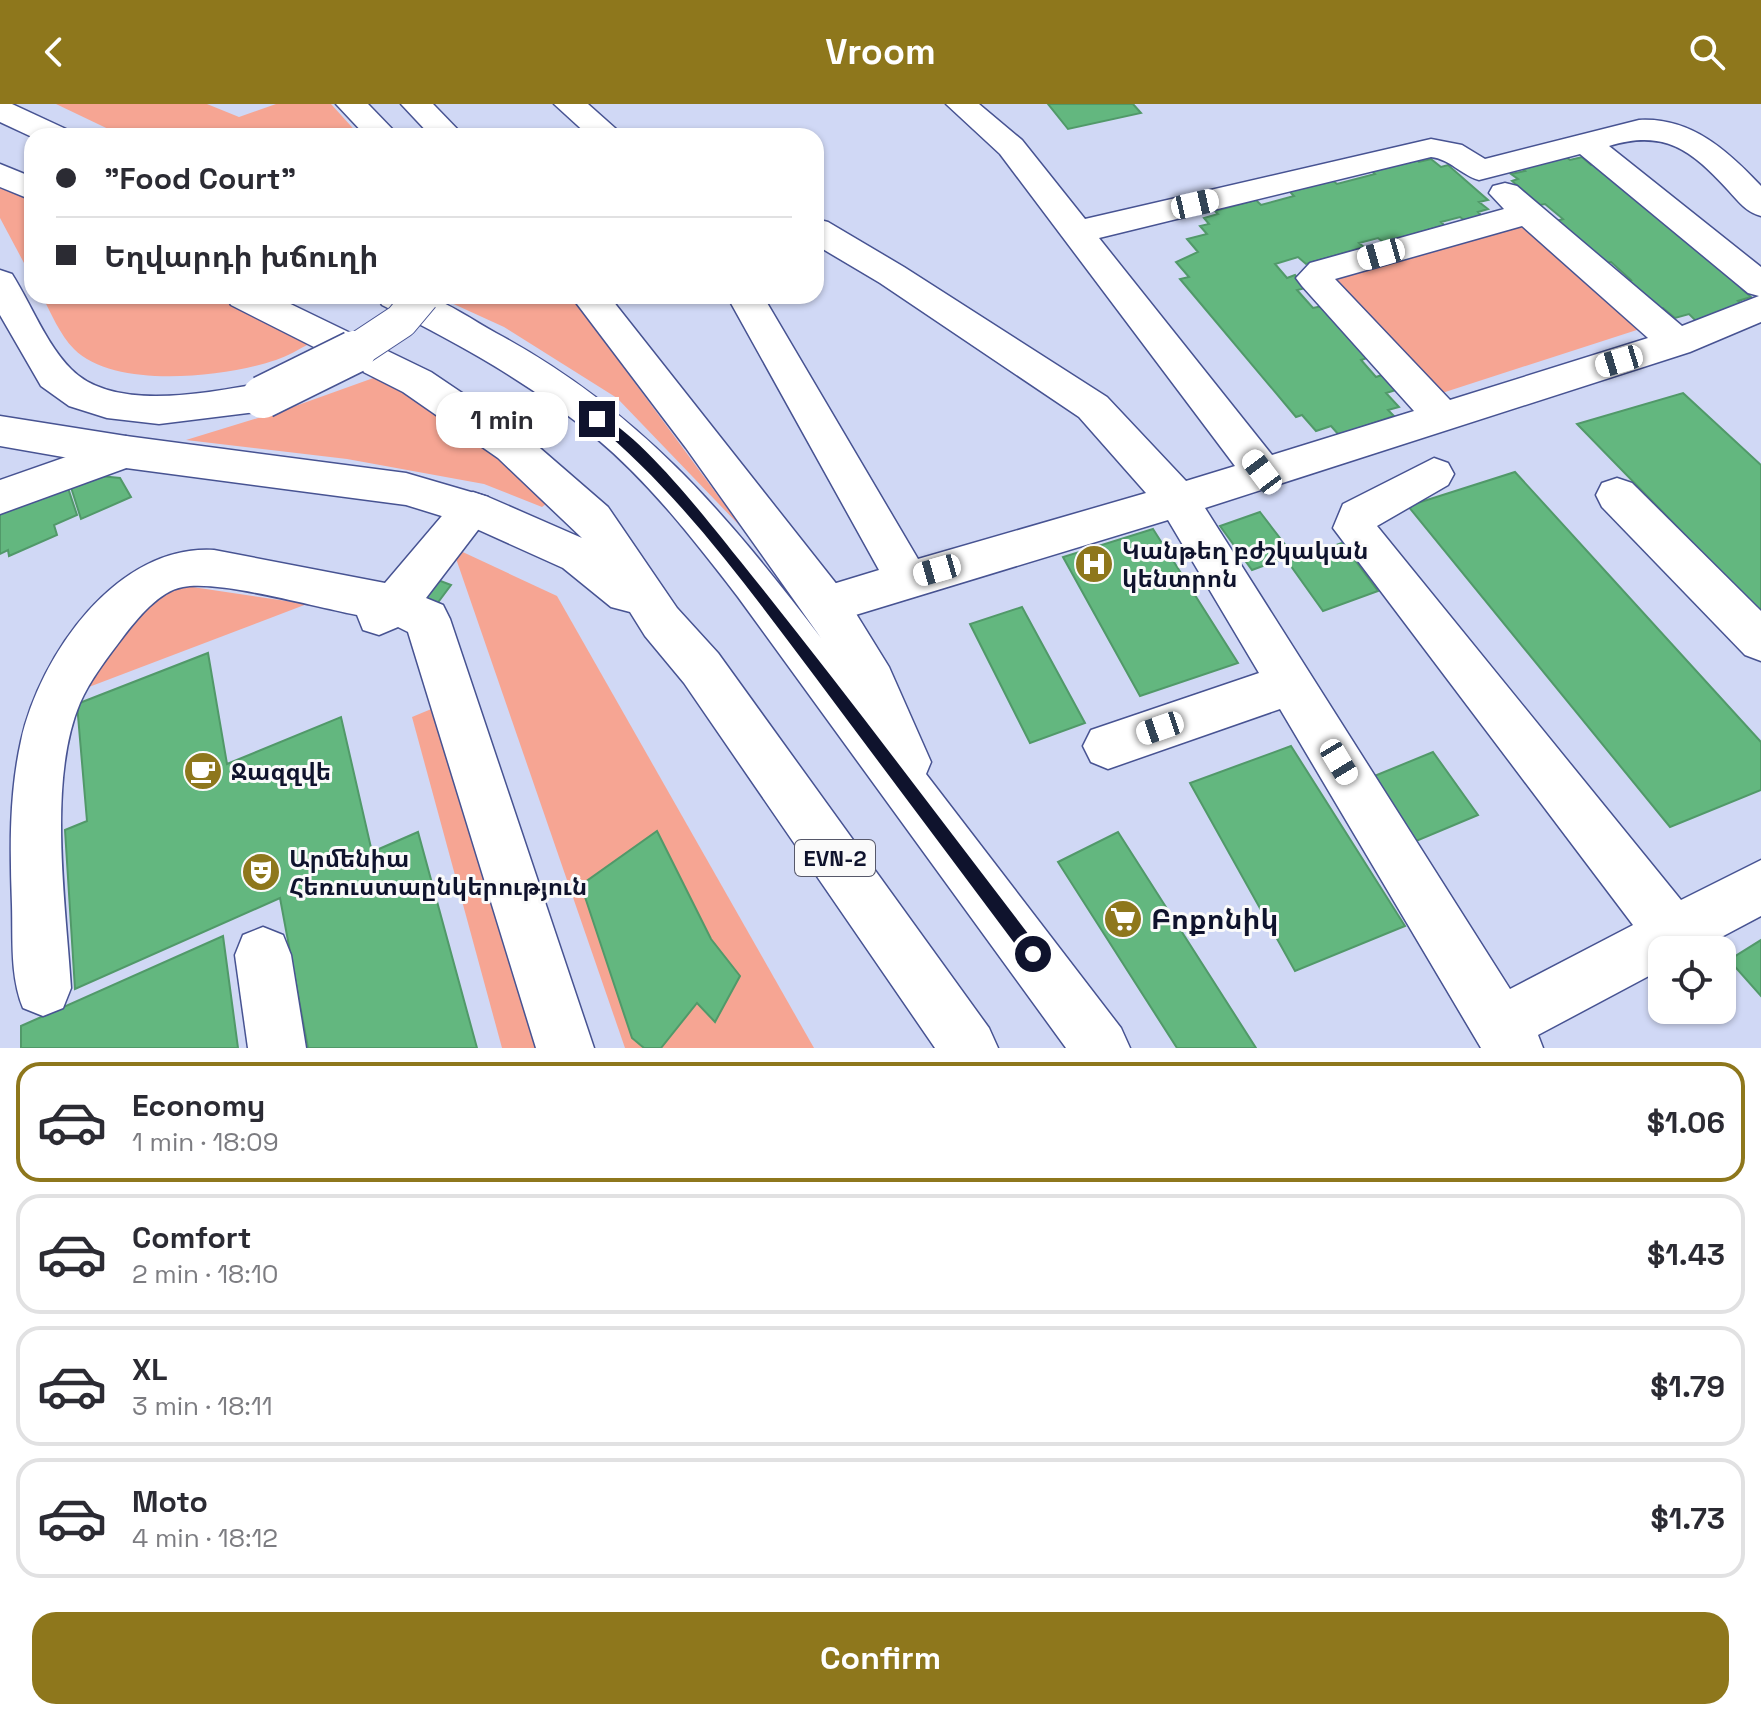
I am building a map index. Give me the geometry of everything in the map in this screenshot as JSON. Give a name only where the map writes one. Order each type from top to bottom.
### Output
[{"type":"main road","points":[[351,104],[375,128]]},
{"type":"main road","points":[[416,104],[440,128]]},
{"type":"main road","points":[[569,104],[598,128]]},
{"type":"main road","points":[[961,104],[1011,147],[1262,472]]},
{"type":"main road","points":[[0,110],[38,128]]},
{"type":"main road","points":[[1479,170],[1646,128],[1681,136],[1707,150],[1761,206]]},
{"type":"main road","points":[[1586,143],[1761,285]]},
{"type":"main road","points":[[1077,232],[1431,148],[1446,148],[1479,170],[1677,343]]},
{"type":"main road","points":[[0,174],[24,186]]},
{"type":"main road","points":[[1442,416],[1314,278],[1322,271],[1529,213]]},
{"type":"main road","points":[[824,235],[892,275],[1093,407],[1178,500],[1508,1036],[1672,932],[1761,887]]},
{"type":"main road","points":[[0,282],[58,381],[111,406],[187,410],[263,397],[341,361],[401,321],[415,304]]},
{"type":"main road","points":[[260,304],[417,382],[512,447],[593,519],[661,622]]},
{"type":"main road","points":[[409,304],[557,386],[638,452],[701,522],[789,632],[932,824],[1006,917],[1101,1048]]},
{"type":"main road","points":[[595,304],[826,605],[872,682],[932,824]]},
{"type":"main road","points":[[750,304],[907,579]]},
{"type":"main road","points":[[826,605],[1178,500],[1677,343],[1761,308]]},
{"type":"main road","points":[[0,431],[126,452],[406,489],[473,509],[578,555],[661,622]]},
{"type":"main road","points":[[0,497],[126,452]]},
{"type":"main road","points":[[1434,474],[1358,516],[1354,528],[1672,932]]},
{"type":"main road","points":[[1617,495],[1761,641]]},
{"type":"main road","points":[[387,610],[473,509]]},
{"type":"main road","points":[[43,988],[37,791],[56,703],[105,624],[134,593],[162,574],[188,565],[427,619],[565,1048]]},
{"type":"main road","name":"EVN-2","points":[[661,622],[701,668],[969,1048]]},
{"type":"main road","points":[[1108,746],[1291,684]]},
{"type":"main road","points":[[263,955],[277,1048]]},
{"type":"shaded area","points":[[56,104],[207,104],[239,117],[276,104],[331,104],[353,128],[106,128]]},
{"type":"shaded area","points":[[0,185],[24,198],[24,263],[0,218]]},
{"type":"shaded area","points":[[1518,221],[1643,328],[1439,394],[1327,276]]},
{"type":"shaded area","points":[[46,304],[232,304],[309,344],[276,360],[229,371],[200,375],[142,375],[92,362],[74,349],[60,331]]},
{"type":"shaded area","points":[[454,304],[577,304],[741,527],[617,398],[504,327]]},
{"type":"shaded area","points":[[379,376],[500,456],[551,500],[542,507],[484,484],[347,459],[186,440]]},
{"type":"shaded area","points":[[452,547],[557,596],[814,1048],[625,1048]]},
{"type":"shaded area","points":[[179,585],[307,604],[81,690],[146,598]]},
{"type":"shaded area","points":[[441,705],[540,1048],[502,1048],[412,717]]},
{"type":"building","points":[[1048,104],[1133,104],[1141,113],[1068,129]]},
{"type":"building","points":[[1564,155],[1570,160],[1582,157],[1591,165],[1595,164],[1746,288],[1742,289],[1751,297],[1738,301],[1746,307],[1696,321],[1689,314],[1675,318],[1663,308],[1657,310],[1625,282],[1631,280],[1611,262],[1605,263],[1557,221],[1563,219],[1545,204],[1540,205],[1512,181],[1518,179],[1511,174],[1525,171],[1519,166]]},
{"type":"building","points":[[1414,157],[1419,162],[1431,159],[1441,167],[1448,165],[1488,200],[1479,202],[1488,209],[1478,212],[1482,216],[1465,221],[1460,217],[1441,222],[1444,225],[1384,243],[1378,238],[1359,243],[1364,247],[1306,264],[1298,257],[1275,264],[1287,278],[1295,275],[1306,288],[1297,290],[1313,308],[1322,306],[1370,357],[1361,360],[1376,377],[1382,375],[1396,390],[1386,393],[1399,407],[1388,410],[1394,416],[1339,435],[1331,426],[1316,431],[1302,415],[1296,417],[1180,279],[1189,277],[1176,262],[1198,252],[1187,239],[1207,234],[1200,226],[1209,224],[1204,218],[1218,214],[1215,211],[1256,200],[1261,205],[1294,196],[1289,191],[1332,180],[1337,184],[1375,174],[1370,169]]},
{"type":"building","points":[[1683,393],[1761,465],[1761,613],[1577,424]]},
{"type":"building","points":[[1515,472],[1761,742],[1761,790],[1670,827],[1408,506]]},
{"type":"building","points":[[90,475],[120,478],[131,497],[81,519],[70,484]]},
{"type":"building","points":[[67,485],[77,515],[54,525],[57,535],[9,556],[8,550],[0,554],[0,507]]},
{"type":"building","points":[[1260,512],[1293,555],[1252,570],[1220,526]]},
{"type":"building","points":[[1153,529],[1238,663],[1140,696],[1063,557]]},
{"type":"building","points":[[1342,543],[1378,591],[1323,611],[1288,562]]},
{"type":"building","points":[[430,577],[451,585],[436,605],[415,597]]},
{"type":"building","points":[[1022,607],[1085,723],[1030,743],[970,624]]},
{"type":"building","points":[[208,653],[227,764],[341,717],[372,852],[418,832],[477,1048],[308,1048],[280,898],[75,989],[65,830],[87,821],[77,704]]},
{"type":"building","points":[[1291,746],[1405,926],[1295,971],[1190,783]]},
{"type":"building","points":[[1433,752],[1478,815],[1416,841],[1372,777]]},
{"type":"building","points":[[657,831],[711,939],[740,976],[715,1022],[697,1003],[661,1048],[644,1048],[632,1038],[581,885]]},
{"type":"building","points":[[1118,832],[1256,1048],[1177,1048],[1058,862]]},
{"type":"building","points":[[223,936],[238,1048],[21,1048],[21,1026]]},
{"type":"building","points":[[1761,940],[1761,996],[1736,968],[1736,956]]},
{"type":"place","name":"Կանթեղ բժշկական կենտրոն","points":[[1094,564]]},
{"type":"place","name":"Ջազզվե","points":[[203,771]]},
{"type":"place","name":"Արմենիա Հեռուստաընկերություն","points":[[261,872]]},
{"type":"place","name":"Բոքոնիկ","points":[[1123,919]]},
{"type":"route","points":[[597,419],[638,452],[701,522],[789,632],[1033,954]]}]
